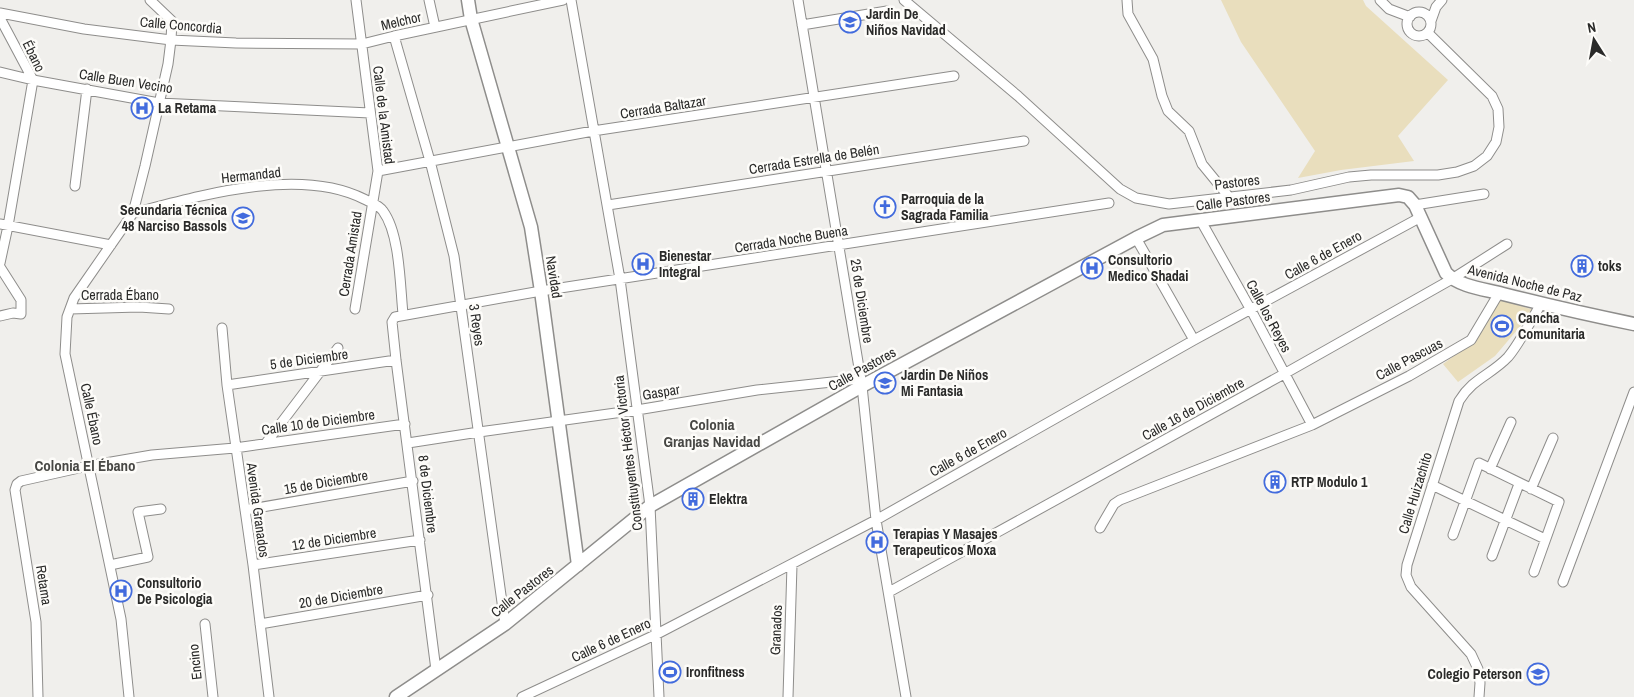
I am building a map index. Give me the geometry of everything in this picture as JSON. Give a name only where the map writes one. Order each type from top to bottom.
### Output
[{"type":"street","points":[[133,213],[160,103],[171,40],[172,21],[150,0]]},
{"type":"street","name":"Calle de la Amistad","points":[[356,0],[378,171],[372,204]]},
{"type":"street","points":[[430,0],[435,27]]},
{"type":"street","name":"Navidad","points":[[468,0],[531,227],[578,565]]},
{"type":"street","name":"Melchor","points":[[362,44],[563,0]]},
{"type":"street","name":"Constituyentes Héctor Victoria","points":[[571,0],[620,279],[650,506],[660,697]]},
{"type":"street","name":"25 de Diciembre","points":[[798,0],[861,382],[876,520],[906,697]]},
{"type":"street","name":"Pastores","points":[[904,0],[1018,96],[1120,189],[1136,198],[1169,204],[1291,190],[1349,177],[1371,175],[1438,175],[1458,172],[1474,166],[1487,156],[1496,142],[1499,127],[1498,109],[1492,96],[1428,33]]},
{"type":"street","points":[[1126,0],[1128,14],[1147,45],[1153,59],[1162,96],[1168,111],[1188,131],[1202,164],[1229,197]]},
{"type":"street","points":[[1380,0],[1389,9],[1410,17]]},
{"type":"street","points":[[1439,3],[1428,33],[1422,36],[1414,36],[1409,31],[1407,24],[1410,17],[1414,14],[1424,13],[1439,3]]},
{"type":"street","points":[[802,25],[887,11]]},
{"type":"street","name":"Calle Concordia","points":[[0,13],[84,29],[171,40],[236,43],[362,44]]},
{"type":"street","points":[[1424,13],[1431,21]]},
{"type":"street","name":"Ébano","points":[[0,18],[33,80],[4,225],[0,263]]},
{"type":"street","name":"3 Reyes","points":[[394,36],[430,161],[454,256],[505,624]]},
{"type":"street","name":"Calle Buen Vecino","points":[[0,72],[33,80],[160,103],[370,113]]},
{"type":"street","name":"Cerrada Baltazar","points":[[378,171],[593,131],[954,76]]},
{"type":"street","points":[[75,186],[87,89]]},
{"type":"street","name":"Cerrada Estrella de Belén","points":[[608,205],[1024,141]]},
{"type":"street","name":"Hermandad","points":[[133,213],[203,195],[243,188],[282,185],[333,187],[372,204]]},
{"type":"street","points":[[1415,205],[1484,194]]},
{"type":"street","name":"Calle Pastores","points":[[396,697],[505,624],[650,506],[861,382],[1136,238],[1162,226],[1399,195],[1408,197],[1415,205]]},
{"type":"street","name":"Cerrada Noche Buena","points":[[392,322],[395,317],[403,314],[541,291],[1109,203]]},
{"type":"street","points":[[372,204],[381,208],[391,225],[398,258],[403,314]]},
{"type":"street","name":"Cerrada Amistad","points":[[355,309],[372,204]]},
{"type":"street","name":"Avenida Noche de Paz","points":[[1415,205],[1446,273],[1452,279],[1541,304],[1634,324]]},
{"type":"street","name":"Calle Ébano","points":[[129,697],[121,619],[65,354],[67,318],[74,298],[133,213]]},
{"type":"street","name":"Calle 6 de Enero","points":[[522,697],[657,634],[876,520],[1194,340],[1421,218]]},
{"type":"street","name":"Calle los Reyes","points":[[1201,221],[1312,425]]},
{"type":"street","points":[[4,225],[110,245]]},
{"type":"street","points":[[1136,238],[1194,340]]},
{"type":"street","name":"Calle 16 de Diciembre","points":[[889,592],[1284,374],[1452,279],[1507,244]]},
{"type":"street","points":[[0,267],[21,300],[21,314],[13,313],[0,316]]},
{"type":"street","name":"Calle Pascuas","points":[[1100,528],[1114,504],[1120,500],[1312,425],[1409,376],[1471,340],[1499,293]]},
{"type":"street","name":"Calle Huizachito","points":[[1479,697],[1478,669],[1470,654],[1411,587],[1406,575],[1407,565],[1459,401],[1466,389],[1509,356],[1541,304]]},
{"type":"street","name":"Cerrada Ébano","points":[[70,309],[139,307],[170,309]]},
{"type":"street","name":"8 de Diciembre","points":[[392,322],[436,670]]},
{"type":"street","name":"Avenida Granados","points":[[222,328],[235,448],[253,565],[269,697]]},
{"type":"street","points":[[266,444],[338,348]]},
{"type":"street","name":"5 de Diciembre","points":[[227,385],[396,360]]},
{"type":"street","name":"Gaspar","points":[[408,444],[757,390],[861,382]]},
{"type":"street","points":[[1563,582],[1634,392]]},
{"type":"street","points":[[1490,469],[1511,422]]},
{"type":"street","name":"Calle 10 de Diciembre","points":[[21,481],[88,466],[152,455],[235,448],[405,424]]},
{"type":"street","points":[[1531,489],[1553,438]]},
{"type":"street","points":[[1453,534],[1479,463],[1559,502],[1534,572]]},
{"type":"street","name":"Retama","points":[[21,481],[17,484],[16,490],[36,622],[38,697]]},
{"type":"street","name":"15 de Diciembre","points":[[245,510],[413,481]]},
{"type":"street","points":[[1492,556],[1519,484]]},
{"type":"street","points":[[1432,485],[1506,521],[1543,543]]},
{"type":"street","points":[[110,565],[148,557],[138,512],[161,509]]},
{"type":"street","name":"12 de Diciembre","points":[[253,565],[420,540]]},
{"type":"street","name":"Granados","points":[[788,697],[792,564]]},
{"type":"street","name":"20 de Diciembre","points":[[260,624],[428,595]]},
{"type":"street","name":"Encino","points":[[205,624],[213,697]]},
{"type":"shaded area","points":[[1221,0],[1363,0],[1366,6],[1448,80],[1398,136],[1414,161],[1341,170],[1298,178],[1315,151],[1241,42]]},
{"type":"shaded area","name":"Cancha Comunitaria","points":[[1498,299],[1534,310],[1495,356],[1458,382],[1443,364],[1474,341]]},
{"type":"place","name":"Jardin De Niños Navidad","points":[[850,22]]},
{"type":"place","name":"La Retama","points":[[142,108]]},
{"type":"place","name":"Parroquia de la Sagrada Familia","points":[[885,207]]},
{"type":"place","name":"Secundaria Técnica 48 Narciso Bassols","points":[[243,218]]},
{"type":"place","name":"Bienestar Integral","points":[[643,264]]},
{"type":"place","name":"toks","points":[[1582,266]]},
{"type":"place","name":"Consultorio Medico Shadai","points":[[1092,268]]},
{"type":"place","name":"Cancha Comunitaria","points":[[1502,326]]},
{"type":"place","name":"Jardin De Niños Mi Fantasia","points":[[885,383]]},
{"type":"place","name":"RTP Modulo 1","points":[[1275,482]]},
{"type":"place","name":"Elektra","points":[[693,499]]},
{"type":"place","name":"Terapias Y Masajes Terapeuticos Moxa","points":[[877,542]]},
{"type":"place","name":"Consultorio De Psicologia","points":[[121,591]]},
{"type":"place","name":"Ironfitness","points":[[670,672]]},
{"type":"place","name":"Colegio Peterson","points":[[1538,674]]},
{"type":"district","name":"Colonia Granjas Navidad","points":[[712,432]]},
{"type":"district","name":"Colonia El Ébano","points":[[85,465]]}]
